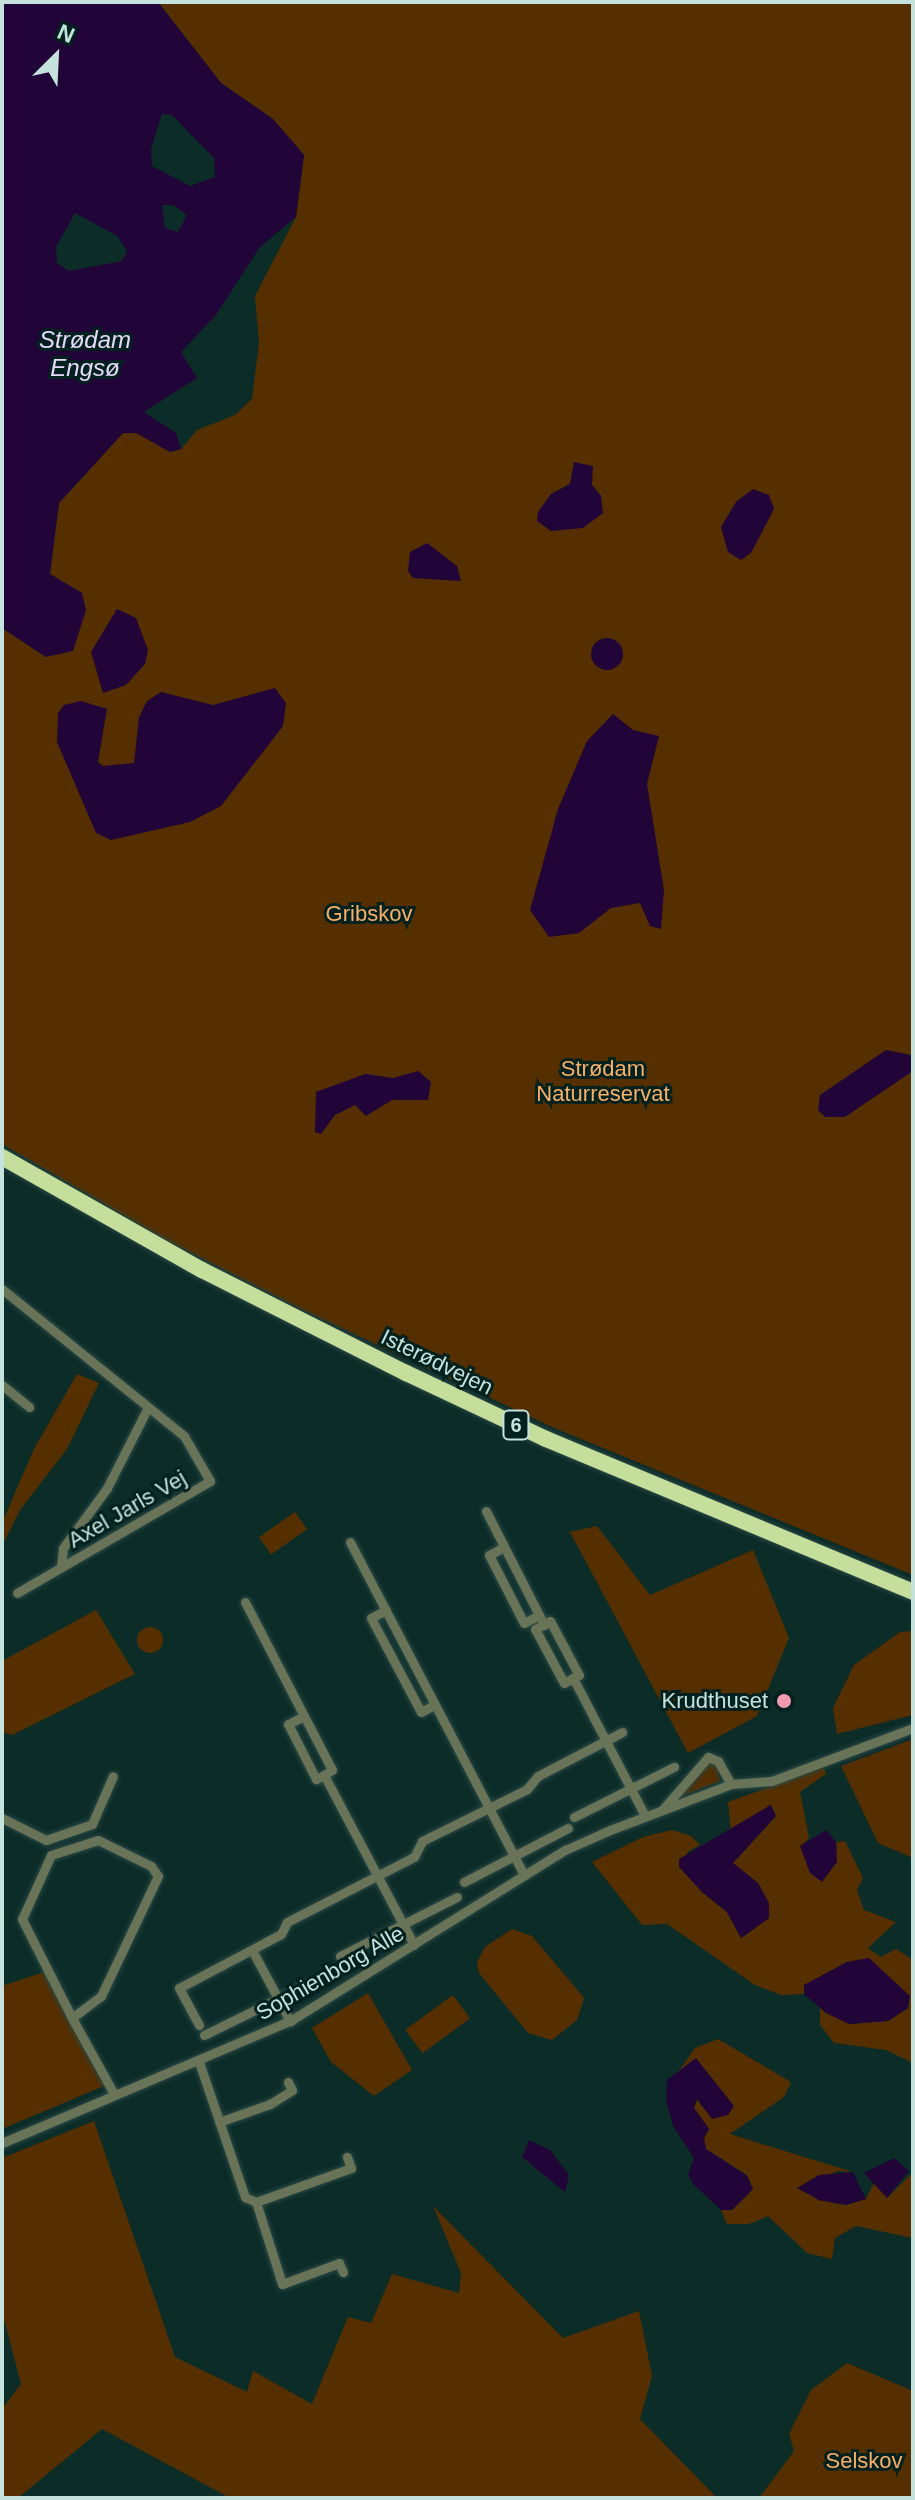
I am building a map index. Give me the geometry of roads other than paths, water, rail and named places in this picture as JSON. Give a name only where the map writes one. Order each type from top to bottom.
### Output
[{"type":"highway","name":"Isterødvejen","points":[[2,1157],[202,1270],[406,1373],[546,1439],[913,1592]]},
{"type":"street","name":"Axel Jarls Vej","points":[[2,1289],[184,1436],[210,1481],[17,1593]]},
{"type":"street","points":[[2,1385],[29,1407]]},
{"type":"street","name":"Axel Jarls Vej","points":[[61,1567],[63,1548],[107,1488],[147,1409]]},
{"type":"street","points":[[486,1511],[541,1620]]},
{"type":"street","points":[[350,1542],[436,1704],[421,1712],[371,1618],[386,1610]]},
{"type":"street","points":[[504,1547],[489,1555],[524,1623],[541,1620],[550,1621],[579,1675],[564,1683],[535,1629],[541,1620]]},
{"type":"street","points":[[245,1602],[332,1770],[316,1779],[288,1724],[304,1716]]},
{"type":"street","points":[[573,1678],[645,1816]]},
{"type":"street","points":[[432,1706],[524,1875]]},
{"type":"street","name":"Sophienborg Alle","points":[[2,2143],[290,2021],[565,1850],[731,1784],[772,1781],[913,1728]]},
{"type":"street","points":[[199,2025],[179,1988],[281,1934],[287,1922],[414,1857],[422,1841],[488,1809],[622,1732]]},
{"type":"street","name":"Sophienborg Alle","points":[[663,1809],[708,1757],[718,1761],[731,1784]]},
{"type":"street","points":[[574,1817],[674,1767]]},
{"type":"street","points":[[324,1775],[414,1945]]},
{"type":"street","points":[[2,1818],[46,1840],[92,1824],[113,1776]]},
{"type":"street","points":[[95,1816],[104,1843]]},
{"type":"street","points":[[464,1882],[568,1828]]},
{"type":"street","points":[[39,1837],[48,1862]]},
{"type":"street","points":[[72,2018],[101,1996],[158,1876],[151,1866],[98,1840],[51,1855],[22,1919],[72,2018],[114,2094]]},
{"type":"street","points":[[340,1956],[457,1897]]},
{"type":"street","points":[[252,1950],[290,2021]]},
{"type":"street","points":[[204,2035],[334,1971]]},
{"type":"street","points":[[199,2062],[245,2197],[256,2202],[351,2168],[347,2157]]},
{"type":"street","points":[[219,2122],[270,2104],[292,2090],[288,2082]]},
{"type":"street","points":[[256,2202],[282,2284],[339,2263],[343,2272]]},
{"type":"water","name":"Strødam Engsø","points":[[2,2],[158,2],[221,83],[273,119],[304,155],[296,217],[260,247],[216,315],[181,352],[197,378],[144,412],[176,433],[181,449],[170,452],[136,433],[123,433],[59,503],[50,574],[82,593],[86,610],[73,651],[46,657],[2,628]],"holes":[[[162,114],[172,115],[214,158],[215,177],[190,186],[152,166],[151,149]],[[162,205],[173,205],[187,215],[178,232],[165,228]],[[75,213],[117,236],[127,251],[122,261],[69,271],[57,263],[56,247]]]},
{"type":"water","points":[[574,462],[593,466],[592,485],[601,496],[603,513],[583,528],[551,531],[537,521],[538,512],[551,494],[570,484]]},
{"type":"water","points":[[753,489],[769,495],[774,509],[751,553],[741,560],[728,552],[721,527],[736,502]]},
{"type":"water","points":[[427,543],[457,566],[461,581],[413,578],[408,571],[410,552]]},
{"type":"water","points":[[117,609],[136,618],[148,650],[145,664],[126,685],[103,693],[91,652]]},
{"type":"water","points":[[607,638],[618,643],[623,654],[618,665],[607,670],[596,665],[591,654],[596,643]]},
{"type":"water","points":[[275,688],[286,703],[283,726],[221,806],[190,822],[111,840],[96,833],[57,742],[58,713],[64,705],[81,701],[107,709],[98,762],[103,766],[134,763],[139,717],[147,701],[161,692],[213,705]]},
{"type":"water","points":[[613,714],[633,730],[659,736],[647,784],[664,890],[661,929],[650,926],[640,903],[611,908],[579,933],[549,937],[530,910],[558,809],[587,741]]},
{"type":"water","points":[[886,1050],[911,1055],[913,1071],[845,1117],[825,1117],[818,1110],[820,1095]]},
{"type":"water","points":[[418,1071],[431,1082],[428,1100],[392,1100],[366,1116],[355,1105],[335,1115],[321,1134],[315,1132],[316,1092],[365,1074],[393,1078]]},
{"type":"water","points":[[771,1805],[776,1816],[733,1863],[758,1883],[769,1903],[769,1918],[741,1938],[727,1912],[702,1892],[679,1867],[679,1859]]},
{"type":"water","points":[[826,1830],[836,1842],[837,1862],[822,1882],[810,1873],[800,1846]]},
{"type":"water","points":[[869,1958],[910,1996],[908,2008],[888,2021],[849,2024],[826,2013],[804,1994],[804,1985],[847,1962]]},
{"type":"water","points":[[696,2058],[734,2106],[728,2115],[712,2119],[697,2099],[694,2108],[709,2129],[704,2138],[706,2149],[747,2176],[753,2189],[732,2210],[721,2210],[693,2184],[688,2174],[694,2158],[673,2126],[666,2099],[667,2080]]},
{"type":"water","points":[[529,2140],[550,2150],[569,2175],[565,2192],[522,2157]]},
{"type":"water","points":[[894,2158],[909,2171],[887,2198],[864,2173]]},
{"type":"water","points":[[853,2172],[866,2199],[846,2205],[819,2200],[797,2188],[819,2175]]},
{"type":"place","name":"Krudthuset","points":[[784,1701]]},
{"type":"park label","name":"Gribskov","points":[[369,914]]},
{"type":"park label","name":"Strødam Naturreservat","points":[[603,1080]]},
{"type":"park label","name":"Selskov","points":[[864,2461]]}]
